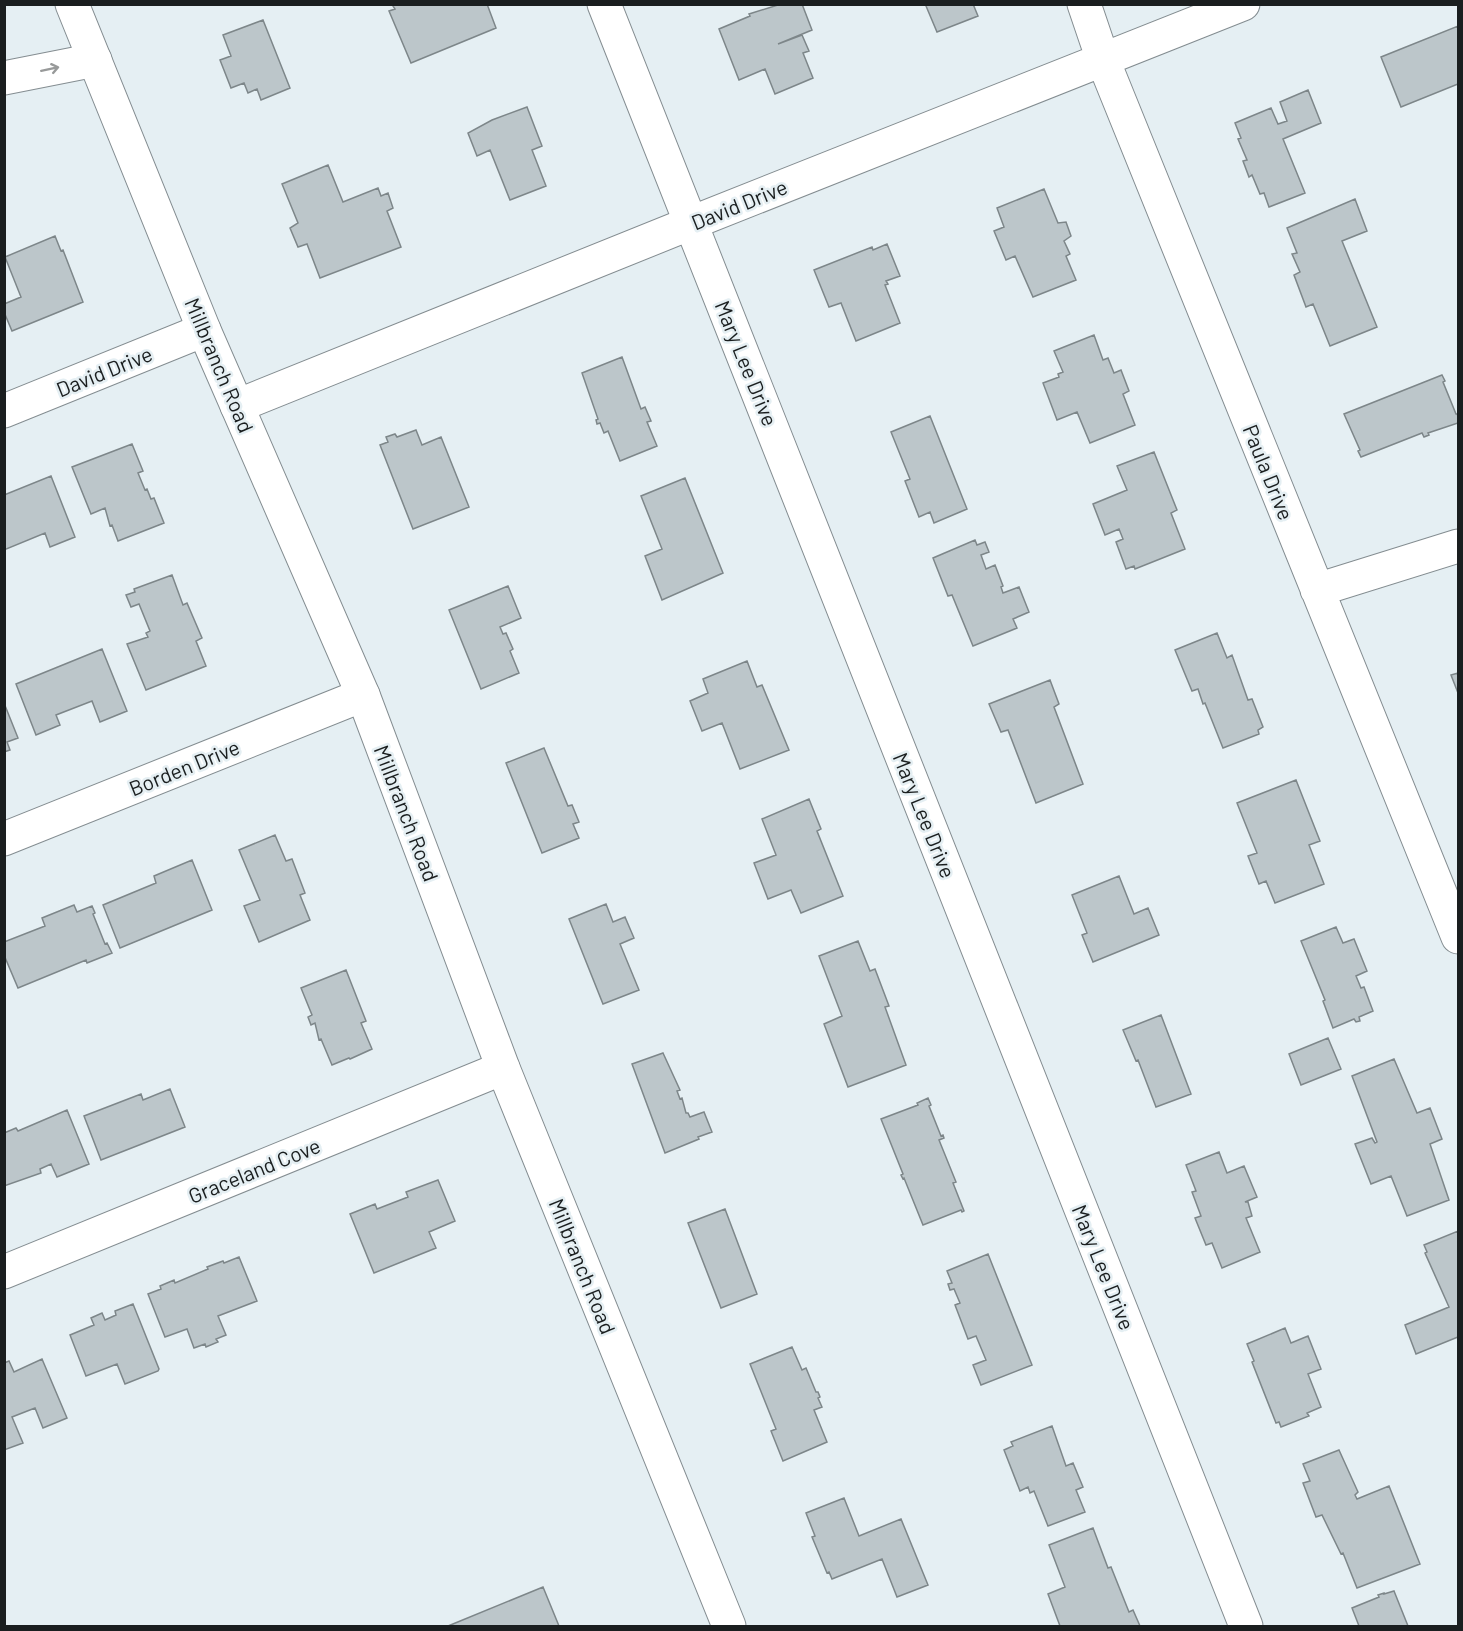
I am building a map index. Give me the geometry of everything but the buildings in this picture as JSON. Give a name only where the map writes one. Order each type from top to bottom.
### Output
[{"type":"street","name":"Millbranch Road","points":[[72,4],[204,330],[363,695],[503,1068],[729,1626]]},
{"type":"street","name":"Mary Lee Drive","points":[[604,4],[1246,1626]]},
{"type":"street","name":"Paula Drive","points":[[1084,4],[1103,60],[1458,937]]},
{"type":"street","name":"David Drive","points":[[237,406],[1243,4]]},
{"type":"street","points":[[4,78],[95,60]]},
{"type":"street","name":"David Drive","points":[[4,411],[204,330]]},
{"type":"street","points":[[1317,590],[1458,546]]},
{"type":"street","name":"Borden Drive","points":[[4,839],[363,695]]},
{"type":"street","name":"Graceland Cove","points":[[4,1272],[503,1068]]}]
